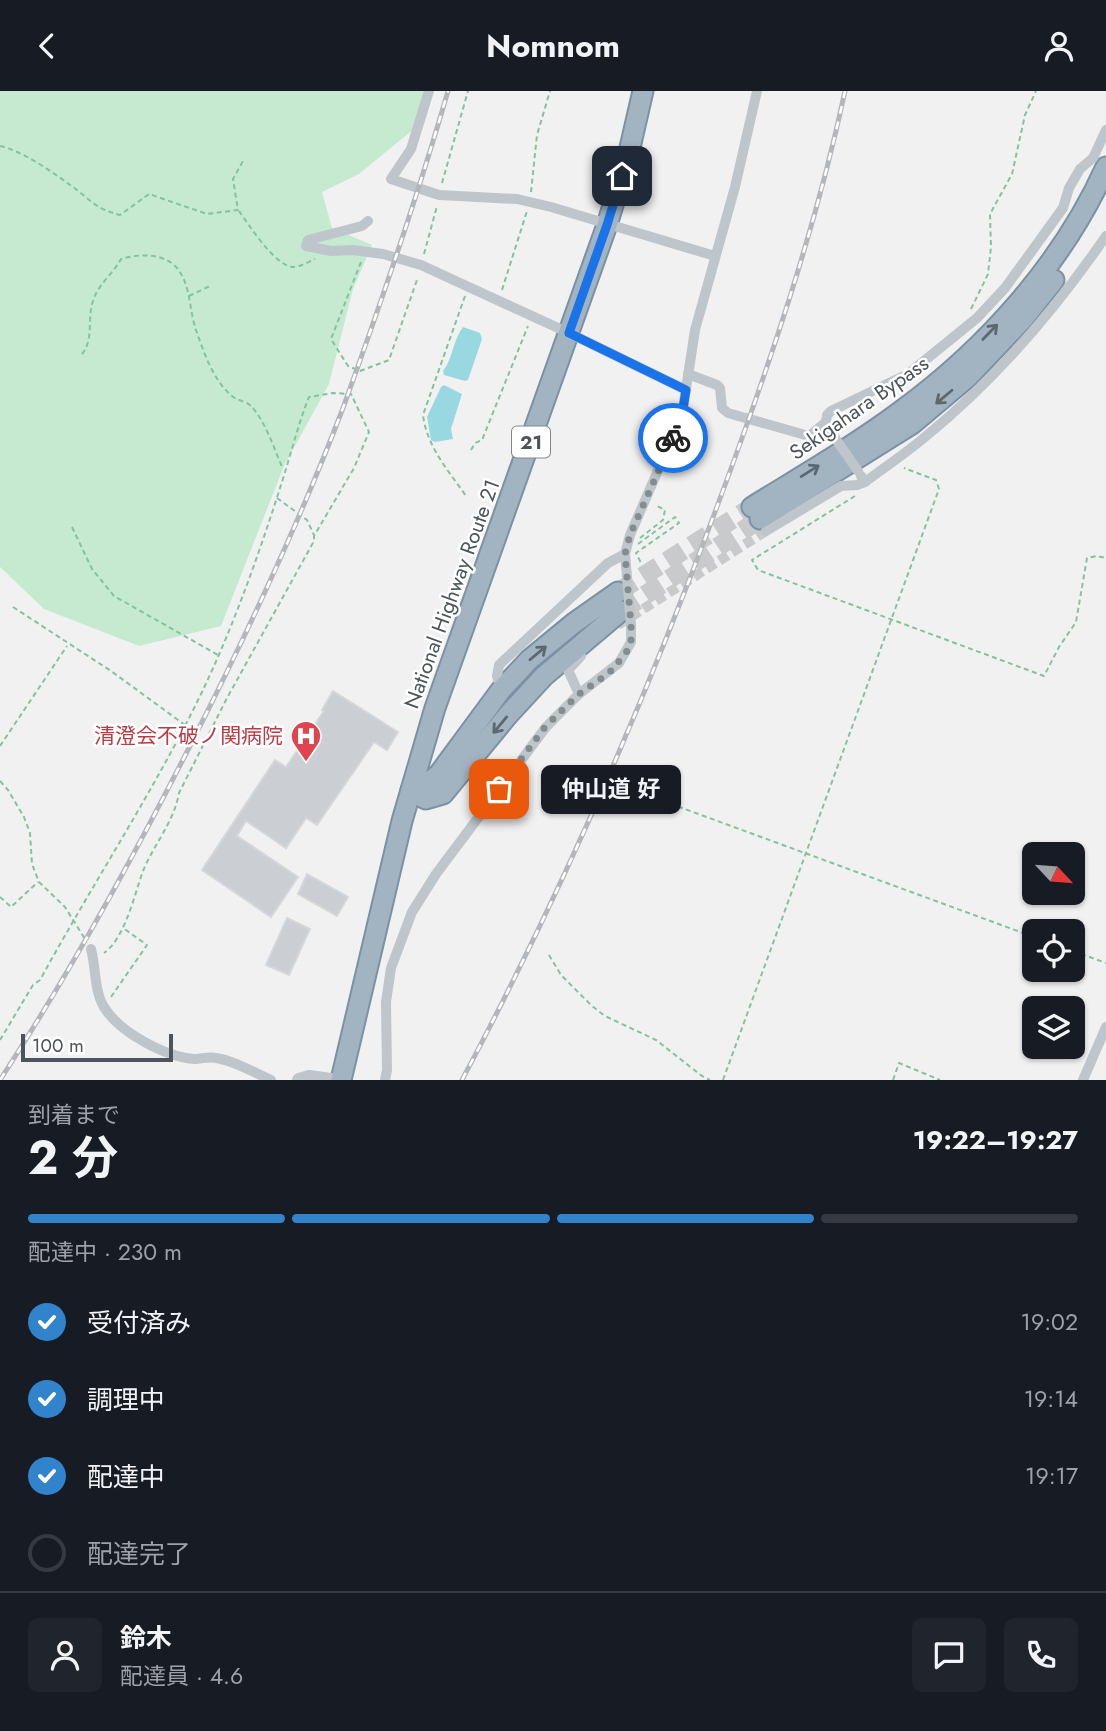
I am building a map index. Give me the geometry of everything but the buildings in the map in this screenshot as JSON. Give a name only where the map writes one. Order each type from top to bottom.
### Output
[{"type":"highway","name":"National Highway Route 21","points":[[341,1080],[408,801],[435,708],[607,225],[629,152],[643,91]]},
{"type":"highway","name":"Sekigahara Bypass","points":[[760,519],[902,411],[957,365],[1036,283],[1069,236],[1106,167]]},
{"type":"highway","name":"Sekigahara Bypass","points":[[760,519],[912,424],[1029,324],[1106,191]]},
{"type":"highway","points":[[408,801],[432,781],[501,690],[529,660],[618,591]]},
{"type":"highway","points":[[408,801],[443,794],[544,676],[624,620]]},
{"type":"highway","points":[[435,708],[437,735],[446,743],[460,743]]},
{"type":"street","points":[[429,91],[411,149],[391,179],[439,195],[517,199],[551,207],[715,256]]},
{"type":"street","points":[[385,1080],[386,1002],[391,968],[412,912],[436,874],[545,727],[579,694],[619,663],[631,642],[624,620],[625,554],[630,535],[682,415],[695,330],[735,187],[757,91]]},
{"type":"street","points":[[865,482],[826,422],[827,415],[908,374],[974,320],[1005,288],[1045,235],[1063,208],[1069,188],[1080,169],[1093,158],[1106,130]]},
{"type":"street","points":[[368,221],[362,226],[308,240],[306,246],[331,251],[353,250],[383,254],[421,265],[686,390]]},
{"type":"street","points":[[760,519],[841,486],[865,482],[924,438],[966,400],[1029,324],[1081,272],[1106,236]]},
{"type":"street","points":[[688,374],[718,385],[722,408],[728,413],[809,436],[826,422]]},
{"type":"street","points":[[501,690],[497,677],[499,665],[608,563],[625,554]]},
{"type":"street","points":[[579,694],[568,670],[624,620]]},
{"type":"street","points":[[92,954],[103,1006],[118,1023],[144,1042],[174,1056],[195,1059],[214,1057],[271,1080]]},
{"type":"street","points":[[1083,1080],[1106,1027]]},
{"type":"street","points":[[299,1080],[309,1077],[331,1080]]},
{"type":"path","points":[[974,320],[970,313],[972,304],[988,274],[991,247],[990,213],[1012,174],[1025,115],[1036,91]]},
{"type":"path","points":[[0,146],[24,156],[73,187],[103,211],[120,215],[149,194],[207,214],[238,210]]},
{"type":"path","points":[[243,161],[233,179],[238,210],[266,247],[290,267],[331,251]]},
{"type":"path","points":[[82,354],[89,343],[88,325],[92,302],[121,259],[134,255],[167,260],[177,268],[189,296],[196,330],[215,375],[231,395],[251,407],[285,471]]},
{"type":"path","points":[[189,296],[212,285]]},
{"type":"path","points":[[466,496],[430,443],[425,432],[423,415],[468,287]]},
{"type":"path","points":[[471,450],[475,443],[482,440],[532,316]]},
{"type":"path","points":[[0,781],[24,817],[30,833],[32,865],[39,882],[74,919],[92,954],[107,951],[116,941],[144,870],[177,808],[179,793],[238,677],[354,468],[369,432],[351,394],[333,393],[309,397],[276,497],[218,655],[185,725],[161,772],[74,919],[40,980],[33,985],[0,1040]]},
{"type":"path","points":[[723,1080],[939,485],[936,480],[890,463]]},
{"type":"path","points":[[865,482],[864,488],[856,496],[752,559],[758,570],[1044,676],[1076,622],[1087,558],[1106,558]]},
{"type":"path","points":[[276,497],[307,520],[314,536]]},
{"type":"path","points":[[641,563],[636,553],[679,523],[675,517],[639,544],[636,541],[663,520],[666,514],[665,510],[645,500]]},
{"type":"path","points":[[72,527],[92,569],[114,596],[218,655]]},
{"type":"path","points":[[13,607],[111,671],[185,725]]},
{"type":"path","points":[[0,746],[68,645]]},
{"type":"path","points":[[622,786],[1022,933]]},
{"type":"path","points":[[0,897],[12,907],[39,882]]},
{"type":"path","points":[[103,1006],[147,945],[122,927]]},
{"type":"path","points":[[548,955],[561,975],[592,1006],[605,1016],[656,1040],[710,1080]]},
{"type":"path","points":[[1085,955],[1106,963]]},
{"type":"path","points":[[893,1080],[899,1063],[940,1080]]},
{"type":"green space","points":[[0,91],[424,91],[415,128],[359,174],[322,192],[332,228],[372,245],[353,289],[329,384],[284,466],[221,626],[139,646],[44,609],[0,567]]},
{"type":"water","points":[[463,327],[480,333],[482,339],[468,380],[465,381],[444,375],[443,371]]},
{"type":"water","points":[[444,385],[462,394],[451,429],[453,439],[435,442],[431,440],[427,417]]},
{"type":"tunnel","points":[[618,592],[752,507]]},
{"type":"tunnel","points":[[621,611],[760,519]]},
{"type":"tunnel","points":[[618,625],[766,531]]},
{"type":"railway","points":[[0,1080],[79,952],[128,865],[197,732],[274,572],[343,408],[398,250],[448,91]]},
{"type":"railway","points":[[462,1080],[534,939],[600,796],[690,578],[755,402],[789,300],[820,196],[845,91]]},
{"type":"way so far","points":[[499,789],[545,727],[579,694],[609,673],[626,653],[631,642],[631,625],[625,554],[630,535],[673,438]]},
{"type":"place","name":"清澄会不破ノ関病院","points":[[306,763]]},
{"type":"place","name":"仲山道 好","points":[[499,789]]},
{"type":"route","points":[[622,176],[569,333],[686,390],[682,415],[673,438]]}]
